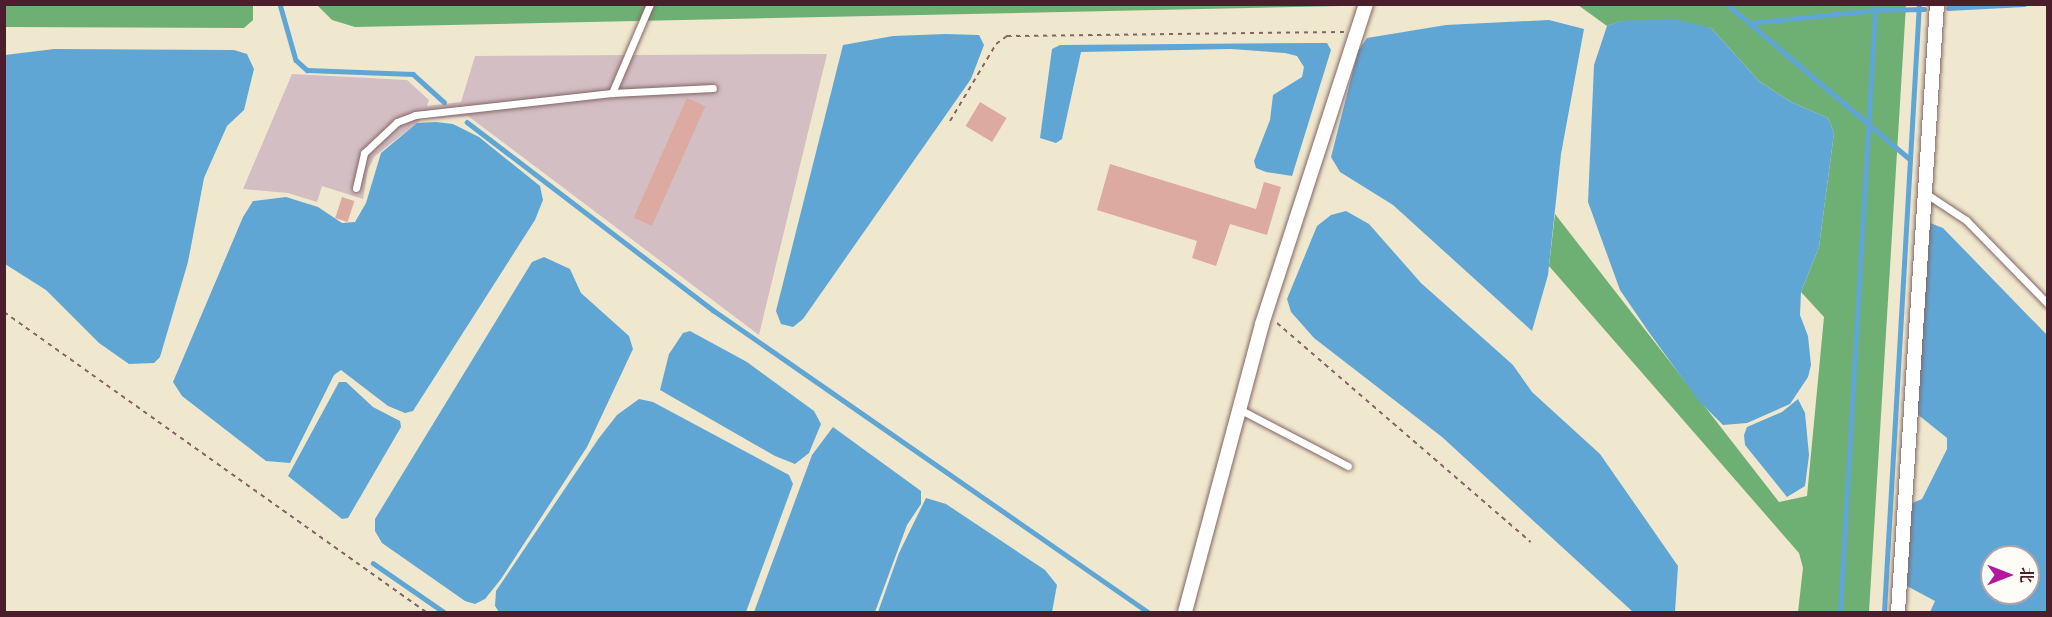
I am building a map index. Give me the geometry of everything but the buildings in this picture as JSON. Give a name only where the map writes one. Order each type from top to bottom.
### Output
[{"type":"street","points":[[1185,612],[1265,314],[1366,4]]},
{"type":"street","points":[[1898,612],[1936,4]]},
{"type":"lane","points":[[612,93],[650,4]]},
{"type":"lane","points":[[356,188],[364,153],[398,122],[415,115],[603,97],[612,93],[713,88]]},
{"type":"lane","points":[[1925,193],[1966,220],[2048,304]]},
{"type":"lane","points":[[1239,409],[1348,466]]},
{"type":"path","points":[[950,121],[996,44],[1007,36],[1355,32]]},
{"type":"path","points":[[4,312],[426,612]]},
{"type":"path","points":[[1265,314],[1531,542]]},
{"type":"shaded area","points":[[827,54],[759,335],[468,116],[422,119],[375,156],[368,169],[363,199],[322,186],[317,202],[288,193],[243,189],[292,74],[407,80],[429,100],[427,106],[461,102],[475,56]]},
{"type":"green space","points":[[5,4],[253,4],[253,20],[244,28],[5,27]]},
{"type":"green space","points":[[317,5],[1389,5],[355,27],[332,20]]},
{"type":"green space","points":[[1578,5],[1906,5],[1869,612],[1798,612],[1803,568],[1799,553],[1549,266],[1555,214],[1779,502],[1807,496],[1824,317],[1801,292],[1819,247],[1834,133],[1828,118],[1791,102],[1760,82],[1711,28],[1622,21],[1607,26]]},
{"type":"water","points":[[1673,19],[1711,28],[1760,82],[1791,102],[1828,118],[1834,133],[1819,247],[1801,292],[1800,315],[1808,336],[1811,365],[1808,377],[1790,404],[1747,423],[1723,425],[1699,401],[1648,331],[1620,290],[1588,202],[1594,65],[1607,26],[1621,21]]},
{"type":"water","points":[[1549,20],[1584,29],[1561,154],[1548,275],[1532,331],[1393,205],[1340,172],[1331,157],[1358,51],[1367,38],[1446,25]]},
{"type":"water","points":[[979,35],[984,45],[971,79],[803,319],[793,327],[781,324],[776,311],[843,45],[893,36]]},
{"type":"water","points":[[1327,43],[1331,50],[1292,176],[1266,172],[1256,168],[1254,161],[1270,120],[1273,95],[1302,77],[1304,67],[1297,56],[1285,53],[1231,49],[1081,52],[1062,139],[1056,143],[1040,138],[1052,49],[1060,45]]},
{"type":"water","points":[[54,49],[234,50],[247,54],[254,69],[244,110],[227,126],[204,178],[188,262],[160,357],[154,363],[129,364],[99,343],[46,290],[5,264],[5,55]]},
{"type":"water","points":[[417,123],[453,124],[479,137],[540,186],[543,200],[535,220],[413,411],[405,413],[388,406],[341,370],[334,375],[290,463],[266,461],[182,396],[173,382],[243,217],[253,201],[286,197],[318,207],[342,223],[355,222],[366,203],[381,153]]},
{"type":"water","points":[[1346,211],[1369,224],[1421,283],[1513,365],[1532,392],[1600,454],[1678,566],[1675,612],[1633,612],[1442,437],[1314,338],[1291,312],[1287,299],[1317,226],[1331,215]]},
{"type":"water","points":[[1930,223],[1943,228],[2047,335],[2047,612],[1930,612],[1935,601],[1905,585],[1910,504],[1922,499],[1947,449],[1947,438],[1916,413]]},
{"type":"water","points":[[544,257],[570,269],[581,293],[629,336],[633,349],[587,447],[501,579],[485,599],[475,604],[465,601],[382,543],[375,531],[375,519],[532,262]]},
{"type":"water","points":[[690,331],[747,362],[814,411],[821,424],[809,453],[795,464],[775,456],[660,390],[669,354],[683,333]]},
{"type":"water","points":[[339,382],[346,382],[373,407],[400,421],[401,427],[348,518],[342,519],[288,476]]},
{"type":"water","points":[[639,399],[653,402],[789,475],[793,484],[746,612],[499,612],[495,606],[496,591],[599,438],[617,415]]},
{"type":"water","points":[[1798,399],[1805,413],[1809,455],[1805,486],[1787,497],[1745,445],[1744,435],[1747,427],[1782,412]]},
{"type":"water","points":[[833,427],[921,491],[921,504],[907,525],[875,612],[754,612],[812,455]]},
{"type":"water","points":[[926,498],[946,504],[1045,570],[1057,585],[1052,612],[878,612],[899,553]]},
{"type":"waterway","points":[[280,4],[296,60],[307,70],[413,74],[444,102]]},
{"type":"waterway","points":[[1727,4],[1910,159]]},
{"type":"waterway","points":[[1884,612],[1919,4]]},
{"type":"waterway","points":[[1948,8],[2024,4]]},
{"type":"waterway","points":[[1751,23],[1875,10],[1924,9]]},
{"type":"waterway","points":[[1840,612],[1875,10]]},
{"type":"waterway","points":[[467,122],[713,310],[1148,612]]},
{"type":"waterway","points":[[373,563],[444,612]]}]
